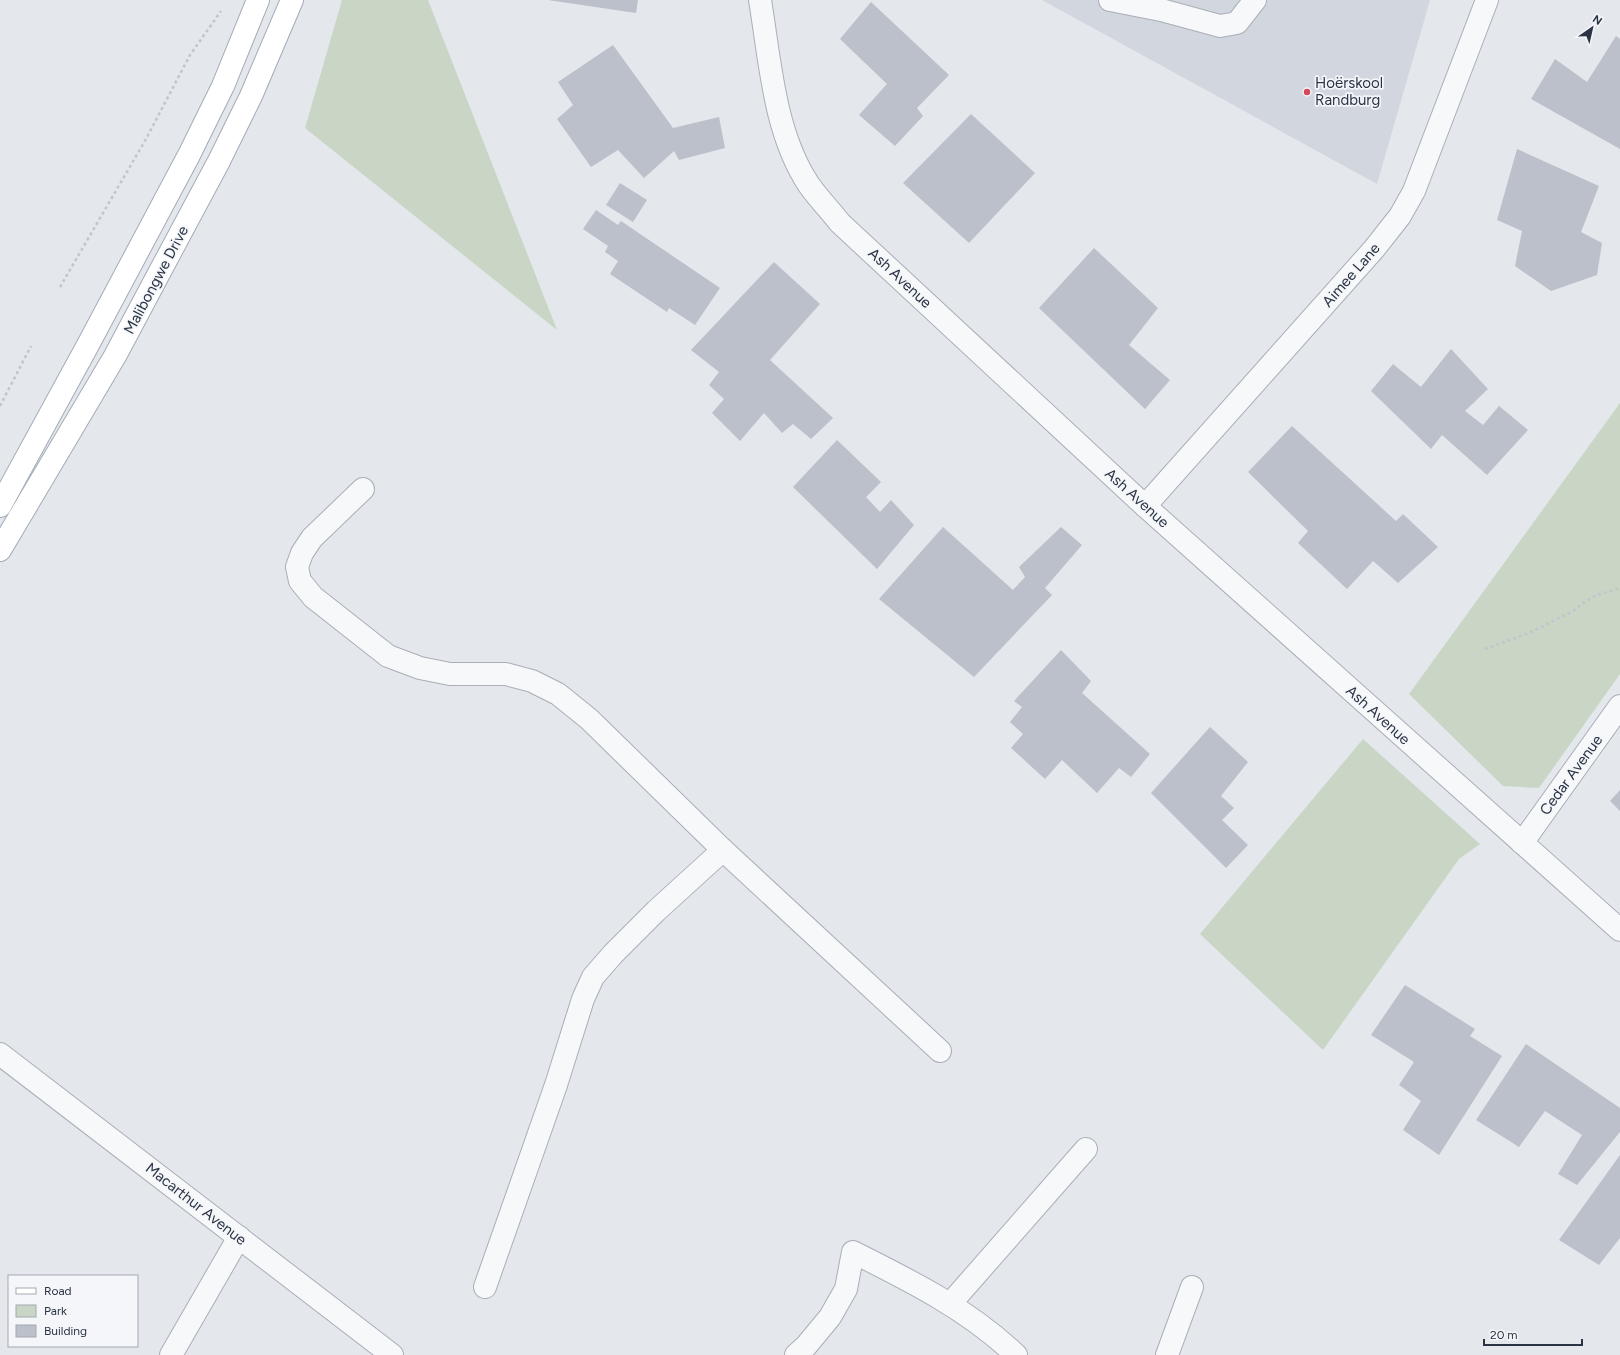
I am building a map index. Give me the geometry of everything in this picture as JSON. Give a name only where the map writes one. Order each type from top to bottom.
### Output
[{"type":"main road","name":"Malibongwe Drive","points":[[0,506],[90,344],[189,155],[223,86],[258,0]]},
{"type":"main road","name":"Malibongwe Drive","points":[[0,550],[115,356],[205,188],[251,96],[292,0]]},
{"type":"street","name":"Ash Avenue","points":[[760,0],[782,124],[795,159],[809,185],[840,223],[1146,506],[1620,930]]},
{"type":"street","points":[[1110,0],[1161,10],[1220,26],[1237,23],[1255,0]]},
{"type":"street","name":"Aimee Lane","points":[[1146,506],[1374,249],[1400,216],[1414,191],[1429,155],[1487,0]]},
{"type":"street","points":[[363,489],[312,538],[302,553],[297,568],[300,581],[313,597],[388,656],[420,668],[450,674],[506,674],[532,681],[558,694],[589,719],[723,850],[940,1051]]},
{"type":"street","name":"Cedar Avenue","points":[[1522,843],[1620,706]]},
{"type":"street","points":[[485,1287],[556,1085],[583,999],[593,977],[613,954],[656,911],[723,850]]},
{"type":"street","name":"Macarthur Avenue","points":[[0,1054],[239,1236],[392,1355]]},
{"type":"street","points":[[950,1304],[1086,1149]]},
{"type":"street","points":[[171,1355],[239,1236]]},
{"type":"street","points":[[807,1352],[846,1289],[853,1252],[897,1274],[950,1304],[1002,1342],[1016,1355]]},
{"type":"street","points":[[1167,1355],[1192,1287]]},
{"type":"path","points":[[60,287],[146,139],[190,55],[224,6]]},
{"type":"path","points":[[0,406],[31,346]]},
{"type":"path","points":[[1485,649],[1529,633],[1573,611],[1597,595],[1620,588]]},
{"type":"shaded area","name":"Hoërskool Randburg","points":[[1042,0],[1430,0],[1377,184]]},
{"type":"green space","points":[[342,0],[428,0],[557,330],[305,128]]},
{"type":"green space","points":[[1620,403],[1620,674],[1539,788],[1503,786],[1409,694]]},
{"type":"green space","points":[[1363,739],[1480,844],[1459,859],[1323,1050],[1200,934]]},
{"type":"building","points":[[548,0],[638,0],[636,13]]},
{"type":"building","points":[[871,2],[949,75],[917,108],[923,116],[895,146],[859,115],[887,84],[840,39]]},
{"type":"building","points":[[1616,36],[1620,39],[1620,149],[1531,99],[1555,59],[1587,82]]},
{"type":"building","points":[[613,45],[673,128],[719,117],[725,148],[679,160],[674,151],[644,178],[618,150],[591,167],[557,119],[573,105],[558,82]]},
{"type":"building","points":[[971,114],[1035,173],[969,243],[903,183]]},
{"type":"building","points":[[1517,149],[1599,186],[1581,232],[1602,243],[1597,275],[1551,291],[1515,266],[1522,231],[1497,220]]},
{"type":"building","points":[[620,183],[647,200],[633,222],[606,205]]},
{"type":"building","points":[[596,210],[618,225],[621,221],[720,288],[695,325],[669,308],[667,312],[610,274],[618,261],[605,252],[608,246],[583,229]]},
{"type":"building","points":[[1094,248],[1158,308],[1129,345],[1170,380],[1145,409],[1039,308]]},
{"type":"building","points":[[774,262],[820,304],[770,360],[833,418],[811,439],[793,424],[782,433],[764,413],[740,441],[712,413],[724,399],[709,385],[719,372],[691,350]]},
{"type":"building","points":[[1451,349],[1488,389],[1465,411],[1483,425],[1499,406],[1528,430],[1487,475],[1442,435],[1431,449],[1371,391],[1393,364],[1421,387]]},
{"type":"building","points":[[1292,426],[1396,521],[1403,514],[1438,547],[1398,583],[1373,561],[1347,589],[1298,543],[1308,531],[1248,472]]},
{"type":"building","points":[[837,440],[881,482],[866,497],[880,512],[891,500],[914,525],[877,569],[793,487]]},
{"type":"building","points":[[943,527],[1013,590],[1025,577],[1019,567],[1061,527],[1082,545],[1045,588],[1052,595],[974,677],[879,599]]},
{"type":"building","points":[[1061,650],[1091,681],[1082,693],[1150,754],[1131,777],[1119,768],[1097,793],[1062,760],[1045,779],[1011,748],[1023,734],[1010,722],[1022,707],[1014,701]]},
{"type":"building","points":[[1210,727],[1248,762],[1221,796],[1234,808],[1222,820],[1248,845],[1226,868],[1151,793]]},
{"type":"building","points":[[1620,790],[1620,811],[1610,801]]},
{"type":"building","points":[[1405,985],[1475,1029],[1470,1036],[1502,1056],[1439,1155],[1403,1130],[1421,1101],[1399,1085],[1414,1062],[1371,1035]]},
{"type":"building","points":[[1526,1044],[1620,1108],[1620,1132],[1577,1185],[1558,1174],[1582,1135],[1545,1111],[1519,1147],[1476,1120]]},
{"type":"building","points":[[1620,1155],[1620,1238],[1599,1265],[1559,1240]]},
{"type":"place","name":"Hoërskool Randburg","points":[[1307,92]]}]
